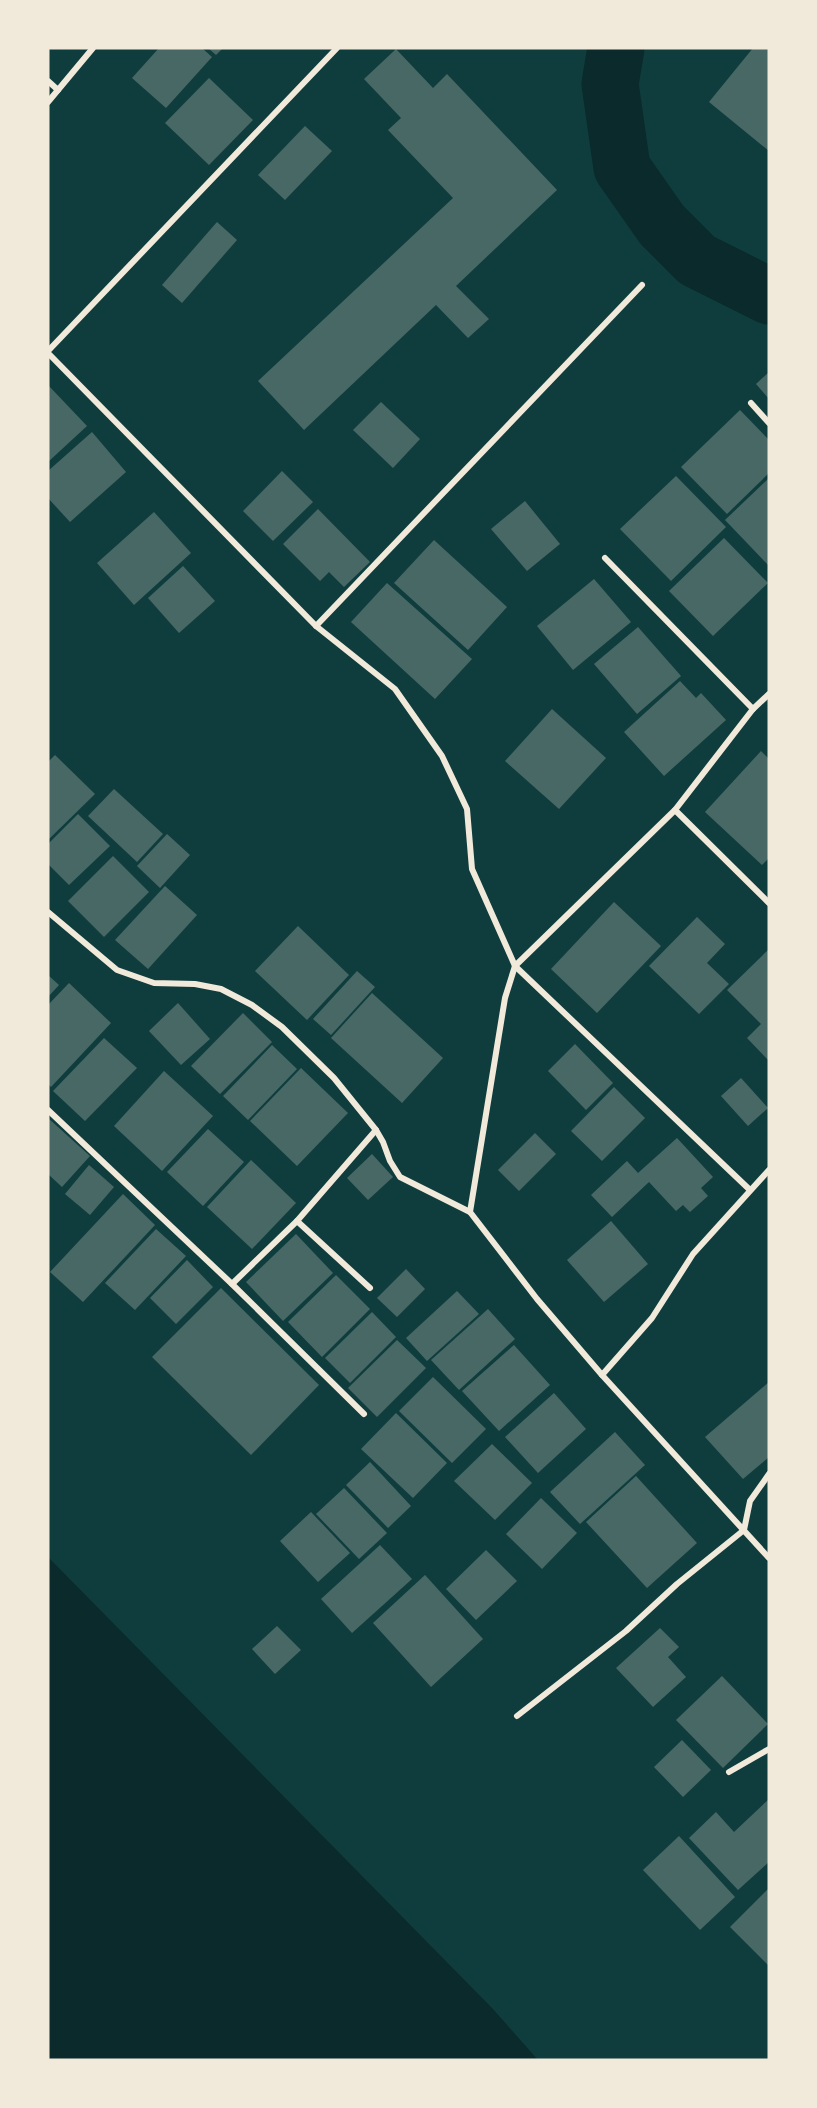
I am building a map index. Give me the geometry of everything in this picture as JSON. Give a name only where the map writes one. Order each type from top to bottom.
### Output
[{"type":"street","points":[[48,102],[93,48]]},
{"type":"street","points":[[337,48],[48,352],[316,626],[395,689],[442,756],[467,809],[472,869],[515,966],[750,1190]]},
{"type":"street","points":[[48,81],[58,90]]},
{"type":"street","points":[[316,626],[642,285]]},
{"type":"street","points":[[751,403],[769,423]]},
{"type":"street","points":[[605,558],[753,709]]},
{"type":"street","points":[[470,1212],[505,998],[515,966],[675,810],[753,709],[769,694]]},
{"type":"street","points":[[675,810],[769,903]]},
{"type":"street","points":[[48,912],[117,970],[154,982],[195,984],[221,989],[252,1005],[282,1027],[334,1078],[376,1130],[400,1178],[470,1212],[537,1299],[602,1375],[769,1558]]},
{"type":"street","points":[[48,1110],[232,1284],[364,1414]]},
{"type":"street","points":[[232,1284],[297,1221],[376,1130]]},
{"type":"street","points":[[602,1375],[652,1318],[693,1254],[769,1170]]},
{"type":"street","points":[[297,1221],[370,1288]]},
{"type":"street","points":[[517,1716],[626,1631],[677,1584],[744,1530],[750,1501],[769,1474]]},
{"type":"street","points":[[729,1773],[769,1749]]},
{"type":"water","points":[[48,1557],[492,2008],[538,2060],[48,2060]]},
{"type":"building","points":[[159,48],[202,48],[212,57],[166,108],[132,78]]},
{"type":"building","points":[[208,48],[223,48],[216,55]]},
{"type":"building","points":[[753,48],[769,48],[769,151],[709,102]]},
{"type":"building","points":[[396,49],[433,88],[447,74],[557,190],[456,286],[489,319],[468,338],[436,305],[304,430],[258,381],[453,198],[388,130],[401,118],[364,79]]},
{"type":"building","points":[[209,78],[253,120],[209,165],[165,123]]},
{"type":"building","points":[[305,126],[332,151],[285,200],[258,175]]},
{"type":"building","points":[[217,222],[237,240],[182,303],[162,285]]},
{"type":"building","points":[[769,372],[769,399],[756,384]]},
{"type":"building","points":[[48,385],[87,426],[48,462]]},
{"type":"building","points":[[381,402],[420,439],[393,468],[353,430]]},
{"type":"building","points":[[740,410],[769,440],[769,473],[727,514],[681,467]]},
{"type":"building","points":[[92,432],[126,472],[70,522],[48,498],[48,471]]},
{"type":"building","points":[[282,471],[313,502],[273,541],[243,511]]},
{"type":"building","points":[[676,476],[726,527],[671,581],[620,529]]},
{"type":"building","points":[[769,478],[769,566],[725,520]]},
{"type":"building","points":[[525,501],[560,544],[527,571],[491,529]]},
{"type":"building","points":[[318,509],[370,562],[344,587],[329,572],[320,581],[283,544]]},
{"type":"building","points":[[154,512],[191,553],[134,605],[97,563]]},
{"type":"building","points":[[724,538],[768,583],[713,636],[669,591]]},
{"type":"building","points":[[434,540],[507,607],[468,650],[394,583]]},
{"type":"building","points":[[183,566],[215,601],[179,633],[148,598]]},
{"type":"building","points":[[594,579],[631,622],[573,670],[537,626]]},
{"type":"building","points":[[387,583],[472,659],[435,699],[351,622]]},
{"type":"building","points":[[638,627],[681,676],[637,714],[594,664]]},
{"type":"building","points":[[680,681],[696,698],[701,693],[726,720],[664,776],[624,732]]},
{"type":"building","points":[[552,709],[606,758],[559,809],[505,761]]},
{"type":"building","points":[[761,751],[769,759],[769,858],[762,865],[705,812]]},
{"type":"building","points":[[55,755],[95,794],[48,840],[48,762]]},
{"type":"building","points":[[114,789],[163,834],[137,862],[88,816]]},
{"type":"building","points":[[78,814],[110,846],[69,885],[48,864],[48,844]]},
{"type":"building","points":[[167,834],[190,855],[160,888],[137,866]]},
{"type":"building","points":[[113,856],[149,892],[104,937],[68,901]]},
{"type":"building","points":[[165,886],[197,915],[148,969],[115,940]]},
{"type":"building","points":[[614,902],[661,946],[597,1013],[551,969]]},
{"type":"building","points":[[697,917],[725,944],[707,963],[729,984],[699,1014],[649,966]]},
{"type":"building","points":[[298,926],[349,975],[307,1020],[255,971]]},
{"type":"building","points":[[769,949],[769,1061],[747,1038],[761,1024],[727,990]]},
{"type":"building","points":[[357,971],[375,987],[331,1035],[313,1019]]},
{"type":"building","points":[[48,975],[59,985],[48,997]]},
{"type":"building","points":[[69,983],[111,1023],[51,1087],[48,1084],[48,1005]]},
{"type":"building","points":[[372,993],[443,1058],[402,1103],[331,1038]]},
{"type":"building","points":[[178,1003],[210,1039],[181,1065],[149,1031]]},
{"type":"building","points":[[243,1013],[272,1042],[220,1094],[191,1066]]},
{"type":"building","points":[[104,1038],[137,1068],[85,1121],[53,1091]]},
{"type":"building","points":[[575,1044],[613,1083],[586,1110],[548,1071]]},
{"type":"building","points":[[272,1045],[297,1069],[248,1120],[223,1096]]},
{"type":"building","points":[[301,1068],[348,1113],[297,1166],[250,1121]]},
{"type":"building","points":[[164,1071],[213,1116],[162,1171],[114,1126]]},
{"type":"building","points":[[741,1078],[768,1108],[748,1126],[721,1096]]},
{"type":"building","points":[[614,1087],[645,1118],[602,1161],[571,1131]]},
{"type":"building","points":[[48,1118],[90,1156],[62,1187],[48,1174]]},
{"type":"building","points":[[208,1129],[244,1162],[203,1206],[167,1172]]},
{"type":"building","points":[[535,1133],[556,1154],[519,1191],[498,1170]]},
{"type":"building","points":[[677,1138],[713,1177],[701,1188],[708,1196],[690,1212],[683,1205],[676,1211],[649,1182],[612,1217],[591,1195],[627,1161],[638,1173]]},
{"type":"building","points":[[372,1154],[393,1177],[368,1200],[347,1178]]},
{"type":"building","points":[[251,1160],[296,1203],[252,1249],[207,1207]]},
{"type":"building","points":[[89,1165],[114,1187],[90,1215],[65,1194]]},
{"type":"building","points":[[123,1194],[155,1225],[83,1302],[50,1272]]},
{"type":"building","points":[[611,1221],[648,1264],[604,1302],[567,1260]]},
{"type":"building","points":[[156,1229],[186,1256],[135,1310],[105,1283]]},
{"type":"building","points":[[296,1234],[333,1273],[283,1321],[246,1282]]},
{"type":"building","points":[[187,1260],[213,1287],[176,1324],[150,1298]]},
{"type":"building","points":[[406,1269],[425,1289],[397,1317],[377,1298]]},
{"type":"building","points":[[336,1275],[370,1309],[322,1357],[288,1322]]},
{"type":"building","points":[[221,1288],[319,1385],[251,1455],[152,1357]]},
{"type":"building","points":[[457,1291],[479,1314],[427,1361],[406,1338]]},
{"type":"building","points":[[488,1309],[515,1339],[459,1390],[431,1360]]},
{"type":"building","points":[[372,1312],[396,1337],[350,1383],[325,1358]]},
{"type":"building","points":[[397,1340],[426,1368],[377,1417],[348,1388]]},
{"type":"building","points":[[514,1345],[550,1385],[499,1431],[462,1391]]},
{"type":"building","points":[[433,1377],[486,1429],[452,1463],[399,1411]]},
{"type":"building","points":[[769,1382],[769,1457],[743,1479],[705,1437]]},
{"type":"building","points":[[554,1393],[586,1429],[538,1473],[505,1437]]},
{"type":"building","points":[[396,1413],[447,1463],[413,1498],[361,1449]]},
{"type":"building","points":[[615,1432],[645,1465],[580,1524],[550,1492]]},
{"type":"building","points":[[492,1444],[532,1483],[495,1520],[454,1481]]},
{"type":"building","points":[[370,1462],[411,1506],[388,1528],[346,1485]]},
{"type":"building","points":[[636,1476],[697,1543],[647,1588],[586,1522]]},
{"type":"building","points":[[344,1488],[387,1533],[359,1559],[316,1514]]},
{"type":"building","points":[[541,1498],[577,1533],[542,1569],[506,1534]]},
{"type":"building","points":[[311,1512],[350,1553],[318,1582],[280,1541]]},
{"type":"building","points":[[380,1545],[412,1579],[352,1633],[321,1599]]},
{"type":"building","points":[[486,1550],[517,1581],[476,1620],[446,1589]]},
{"type":"building","points":[[425,1575],[483,1639],[431,1687],[373,1623]]},
{"type":"building","points":[[277,1626],[301,1650],[275,1674],[252,1649]]},
{"type":"building","points":[[660,1628],[679,1647],[668,1657],[686,1677],[653,1707],[616,1668]]},
{"type":"building","points":[[722,1676],[768,1724],[723,1768],[676,1720]]},
{"type":"building","points":[[682,1740],[711,1770],[683,1797],[654,1767]]},
{"type":"building","points":[[769,1799],[769,1862],[738,1890],[689,1838],[716,1812],[734,1832]]},
{"type":"building","points":[[679,1836],[735,1897],[700,1930],[643,1870]]},
{"type":"building","points":[[768,1889],[769,1891],[769,1966],[730,1927]]},
{"type":"waterway","points":[[616,48],[610,84],[622,168],[662,225],[697,260],[769,296]]}]
